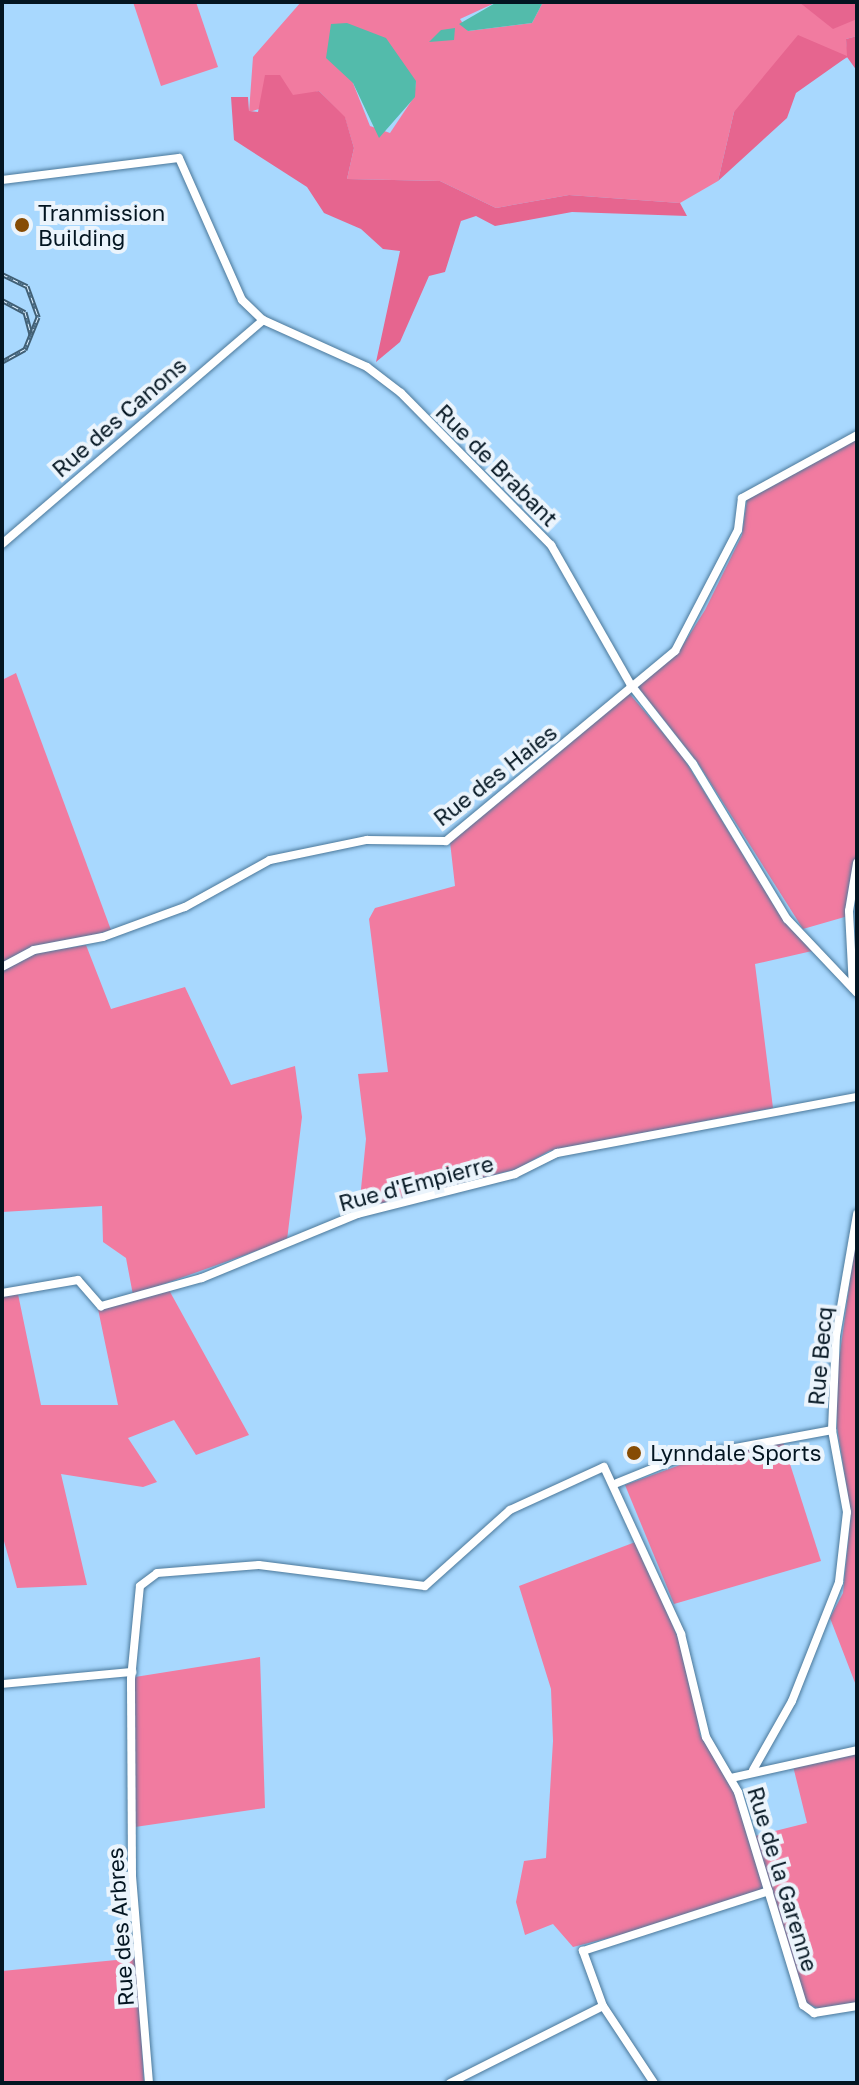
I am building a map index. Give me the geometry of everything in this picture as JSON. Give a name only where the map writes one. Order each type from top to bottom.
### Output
[{"type":"street","name":"Rue de Brabant","points":[[2,180],[176,156],[235,287],[263,320],[367,367],[401,393],[551,545],[631,685],[693,764],[787,919],[855,991]]},
{"type":"street","name":"Rue des Canons","points":[[2,544],[263,320]]},
{"type":"street","name":"Rue des Haies","points":[[2,967],[34,950],[103,937],[185,907],[270,860],[367,840],[446,841],[675,651],[738,530],[742,498],[857,435]]},
{"type":"street","points":[[855,991],[849,911],[857,863]]},
{"type":"street","name":"Rue d'Empierre","points":[[2,1293],[78,1280],[101,1306],[202,1278],[357,1214],[515,1174],[557,1153],[857,1097]]},
{"type":"street","name":"Rue Becq","points":[[753,1770],[792,1701],[839,1582],[847,1512],[832,1430],[836,1336],[857,1214]]},
{"type":"street","points":[[2,1684],[132,1672],[140,1586],[157,1573],[281,1565],[425,1586],[530,1497],[604,1467],[617,1483],[676,1459],[832,1430]]},
{"type":"street","name":"Rue de la Garenne","points":[[617,1483],[681,1634],[706,1737],[731,1778],[808,2012],[857,2006]]},
{"type":"street","name":"Rue des Arbres","points":[[132,1672],[132,1895],[142,1938],[149,2083]]},
{"type":"street","points":[[731,1778],[753,1770],[857,1750]]},
{"type":"street","points":[[654,2083],[603,2006],[583,1951],[769,1891]]},
{"type":"street","points":[[450,2083],[603,2006]]},
{"type":"shaded area","points":[[133,2],[196,2],[218,67],[161,86]]},
{"type":"shaded area","points":[[301,2],[497,2],[460,19],[468,31],[532,23],[543,2],[857,2],[857,36],[846,39],[848,57],[734,112],[718,181],[680,203],[569,195],[496,208],[440,181],[347,179],[354,148],[345,118],[319,91],[249,112],[253,57]],"holes":[[[416,81],[414,97],[390,133],[370,126],[353,83]]]},
{"type":"shaded area","points":[[497,2],[543,2],[532,23],[468,31],[459,24]]},
{"type":"shaded area","points":[[799,2],[857,2],[857,19],[833,29]]},
{"type":"shaded area","points":[[347,23],[386,38],[416,81],[415,97],[379,138],[353,83],[326,58],[331,24]]},
{"type":"shaded area","points":[[455,28],[454,40],[429,42],[441,30]]},
{"type":"shaded area","points":[[798,35],[847,56],[846,39],[857,36],[857,71],[847,57],[796,93],[787,118],[718,181],[734,112]]},
{"type":"shaded area","points":[[265,75],[280,75],[293,95],[319,91],[345,117],[354,148],[347,179],[440,181],[496,208],[569,195],[680,203],[687,216],[572,212],[495,226],[476,216],[461,221],[445,272],[429,276],[400,342],[376,362],[400,251],[383,249],[361,229],[324,213],[307,187],[234,140],[231,97],[248,97],[249,111],[258,112]]},
{"type":"shaded area","points":[[857,439],[857,849],[848,916],[803,929],[698,763],[637,686],[678,653],[705,610],[742,535],[747,500]]},
{"type":"shaded area","points":[[16,673],[111,930],[2,963],[2,680]]},
{"type":"shaded area","points":[[628,692],[681,754],[775,907],[812,951],[755,964],[773,1108],[549,1151],[517,1169],[359,1209],[366,1139],[358,1074],[388,1072],[369,919],[375,908],[455,886],[450,842]]},
{"type":"shaded area","points":[[86,945],[111,1009],[185,987],[231,1085],[295,1066],[302,1117],[287,1240],[133,1295],[126,1258],[103,1242],[102,1206],[2,1212],[2,970],[36,953]]},
{"type":"shaded area","points":[[857,1231],[857,1688],[830,1618],[843,1593],[851,1514],[837,1427],[837,1374]]},
{"type":"shaded area","points":[[169,1290],[249,1435],[196,1455],[174,1420],[128,1438],[157,1482],[143,1487],[61,1474],[87,1585],[17,1588],[2,1534],[2,1297],[18,1294],[41,1405],[118,1405],[98,1309]]},
{"type":"shaded area","points":[[783,1442],[821,1561],[674,1604],[625,1485],[691,1461]]},
{"type":"shaded area","points":[[638,1541],[689,1665],[700,1735],[733,1788],[765,1888],[702,1914],[573,1947],[553,1924],[525,1935],[516,1902],[524,1861],[546,1858],[553,1741],[551,1689],[519,1586]]},
{"type":"shaded area","points":[[260,1657],[265,1808],[135,1827],[135,1677]]},
{"type":"shaded area","points":[[857,1753],[857,2003],[820,2009],[806,2003],[755,1836],[807,1823],[793,1766]]},
{"type":"shaded area","points":[[137,1958],[144,2082],[2,2083],[2,1971]]},
{"type":"railway","points":[[2,274],[27,286],[38,317],[25,349],[2,362]]},
{"type":"railway","points":[[2,300],[25,312],[31,334]]},
{"type":"place","name":"Tranmission Building","points":[[22,225]]},
{"type":"place","name":"Lynndale Sports","points":[[634,1453]]}]
